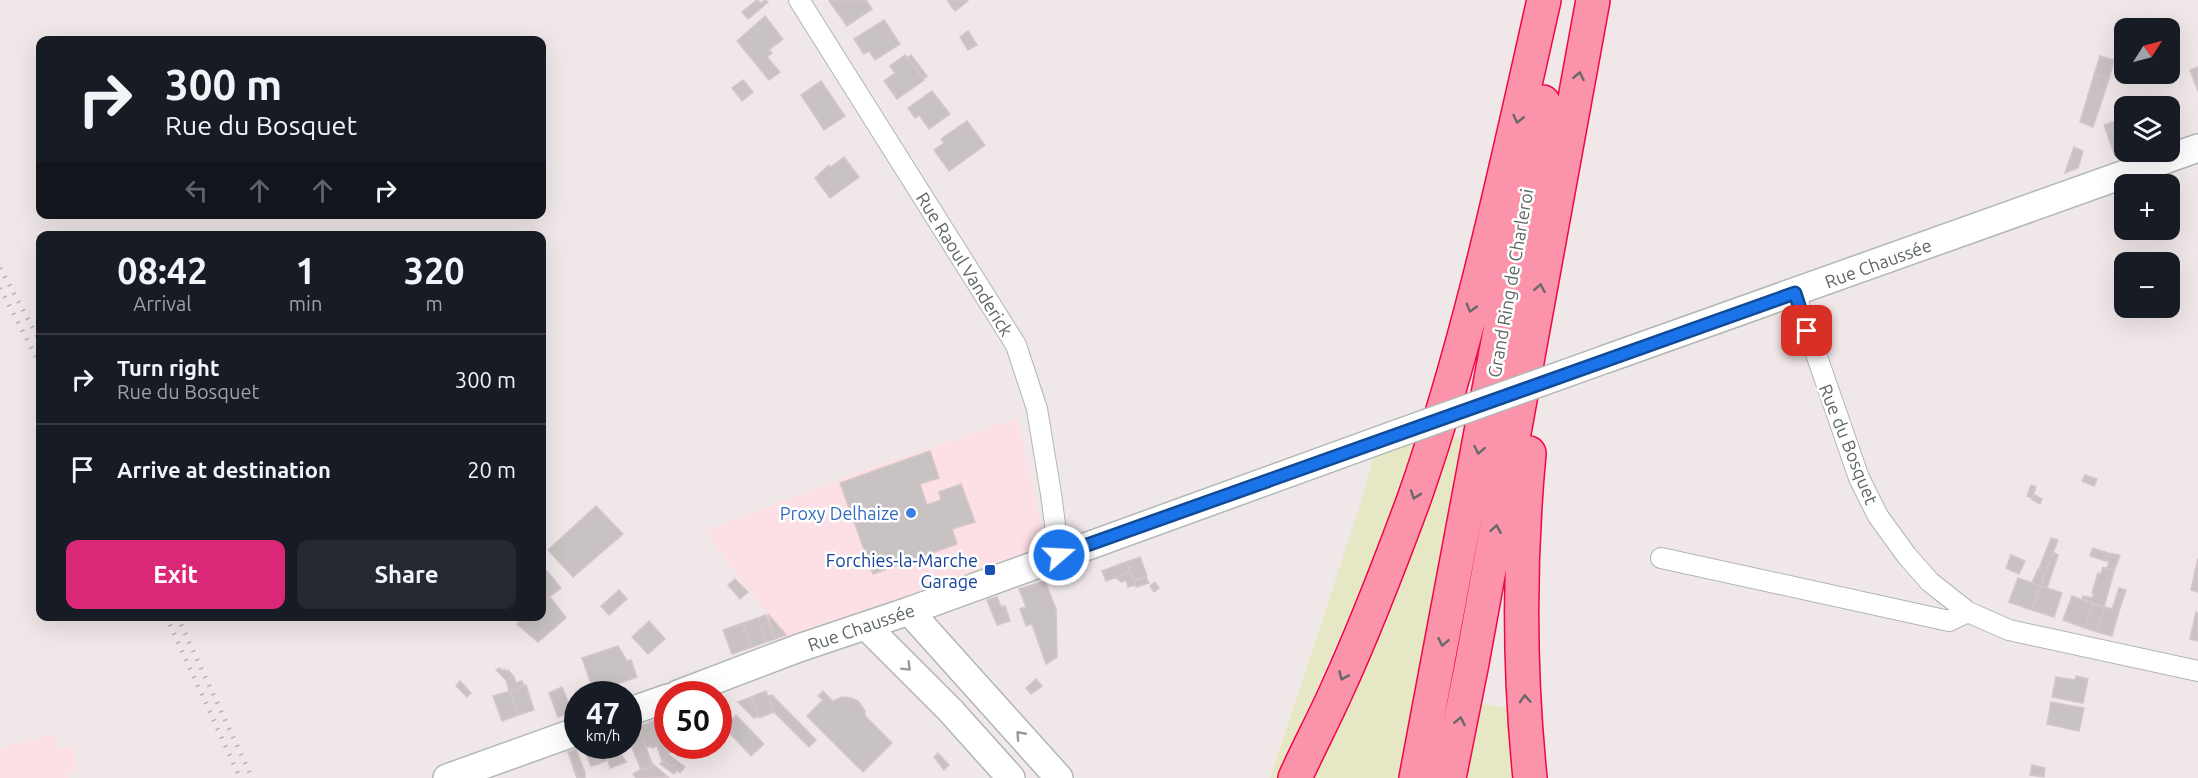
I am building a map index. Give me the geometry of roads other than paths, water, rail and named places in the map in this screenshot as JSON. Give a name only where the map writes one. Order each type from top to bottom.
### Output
[{"type":"highway","points":[[1295,778],[1371,613],[1414,498],[1455,368],[1494,221],[1544,0]]},
{"type":"highway","name":"Grand Ring de Charleroi","points":[[1416,778],[1562,0]]},
{"type":"highway","name":"Grand Ring de Charleroi","points":[[1449,778],[1593,0]]},
{"type":"highway","points":[[1525,366],[1530,435],[1522,525],[1521,623],[1530,778]]},
{"type":"main road","name":"Rue Chaussée","points":[[712,681],[2198,148]]},
{"type":"main road","points":[[909,611],[1059,778]]},
{"type":"main road","points":[[866,626],[950,710],[1011,778]]},
{"type":"main road","points":[[447,778],[564,736]]},
{"type":"street","name":"Rue Raoul Vanderick","points":[[799,0],[1016,345],[1037,409],[1059,555]]},
{"type":"street","name":"Rue du Bosquet","points":[[1795,293],[1859,478],[1878,516],[1907,556],[1930,582],[1968,612],[2009,630],[2198,670]]},
{"type":"street","points":[[1661,558],[1949,621],[1968,612]]},
{"type":"railway","points":[[0,268],[36,334]]},
{"type":"railway","points":[[0,288],[36,356]]},
{"type":"railway","points":[[168,621],[240,778]]},
{"type":"railway","points":[[179,621],[252,778]]},
{"type":"place","name":"Proxy Delhaize","points":[[911,513]]},
{"type":"place","name":"Forchies-la-Marche Garage","points":[[990,570]]}]
